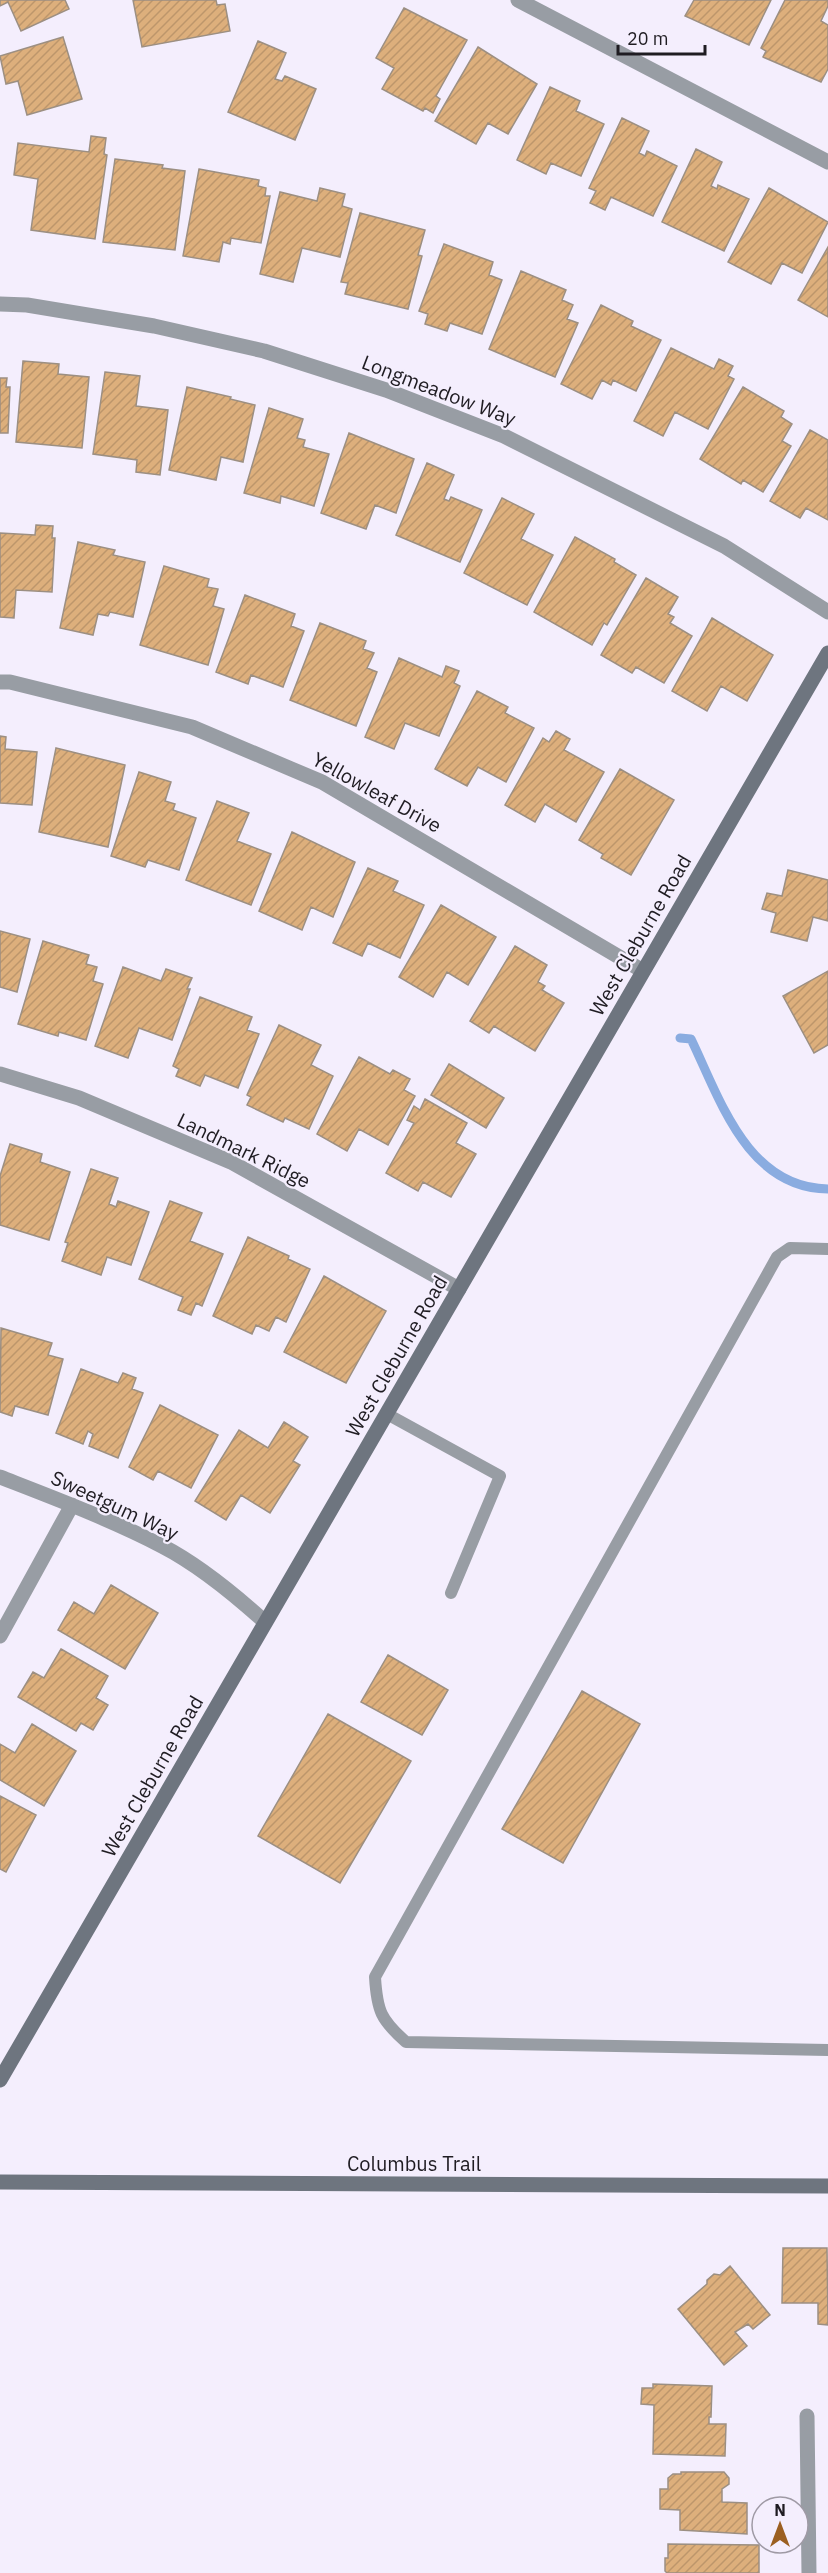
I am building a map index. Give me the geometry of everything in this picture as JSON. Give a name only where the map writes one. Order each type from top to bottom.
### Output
[{"type":"street","points":[[518,0],[828,162]]},
{"type":"street","name":"Longmeadow Way","points":[[0,304],[27,306],[165,328],[264,351],[386,390],[504,436],[724,546],[828,612]]},
{"type":"street","name":"West Cleburne Road","points":[[0,2080],[828,653]]},
{"type":"street","name":"Yellowleaf Drive","points":[[0,682],[10,682],[192,727],[322,782],[643,971]]},
{"type":"street","name":"Landmark Ridge","points":[[0,1074],[79,1098],[231,1162],[459,1289]]},
{"type":"street","name":"Sweetgum Way","points":[[0,1478],[72,1505],[163,1546],[231,1592],[265,1622]]},
{"type":"street","points":[[0,1636],[72,1505]]},
{"type":"street","name":"Columbus Trail","points":[[0,2182],[828,2186]]},
{"type":"street","points":[[807,2416],[809,2573]]},
{"type":"lane","points":[[828,1249],[790,1248],[777,1257],[375,1977],[376,2004],[381,2015],[386,2025],[406,2042],[828,2050]]},
{"type":"lane","points":[[387,1414],[500,1476],[451,1593]]},
{"type":"building","points":[[0,0],[65,0],[69,9],[21,31],[8,2],[0,6]]},
{"type":"building","points":[[133,0],[216,0],[217,5],[225,4],[230,31],[142,47]]},
{"type":"building","points":[[694,0],[771,0],[749,45],[685,16]]},
{"type":"building","points":[[785,0],[828,0],[828,6],[821,21],[828,25],[828,69],[821,82],[763,57],[766,51],[761,48]]},
{"type":"building","points":[[404,8],[467,40],[436,96],[440,99],[433,113],[425,108],[423,111],[382,89],[394,68],[376,58]]},
{"type":"building","points":[[63,37],[82,99],[27,115],[18,81],[6,84],[0,56]]},
{"type":"building","points":[[258,41],[286,53],[275,79],[282,81],[285,76],[316,89],[295,140],[228,112]]},
{"type":"building","points":[[478,47],[537,84],[508,134],[488,123],[476,144],[435,121]]},
{"type":"building","points":[[550,87],[580,101],[576,111],[604,124],[581,176],[551,163],[546,174],[517,160]]},
{"type":"building","points":[[622,118],[649,131],[639,153],[645,156],[647,151],[677,166],[653,216],[611,197],[605,210],[590,203],[596,191],[589,188]]},
{"type":"building","points":[[91,136],[106,138],[104,154],[107,155],[95,239],[31,230],[38,179],[14,175],[18,143],[89,152]]},
{"type":"building","points":[[696,149],[722,162],[711,186],[717,189],[718,185],[749,199],[724,251],[662,222]]},
{"type":"building","points":[[115,159],[163,165],[162,168],[185,171],[175,250],[103,242]]},
{"type":"building","points":[[199,169],[259,180],[258,186],[266,188],[265,196],[270,196],[261,243],[231,238],[230,244],[223,242],[219,262],[183,256]]},
{"type":"building","points":[[320,188],[345,194],[342,206],[352,209],[340,257],[302,248],[293,282],[260,274],[280,192],[317,201]]},
{"type":"building","points":[[769,188],[828,222],[802,273],[782,263],[771,284],[728,262]]},
{"type":"building","points":[[360,213],[425,230],[418,255],[422,256],[408,309],[345,294],[348,283],[341,282]]},
{"type":"building","points":[[444,244],[493,262],[489,275],[502,280],[482,334],[450,323],[447,331],[425,324],[428,314],[419,311]]},
{"type":"building","points":[[828,247],[828,317],[798,300]]},
{"type":"building","points":[[521,271],[566,290],[562,300],[573,305],[567,319],[578,323],[555,377],[489,349]]},
{"type":"building","points":[[601,305],[633,321],[631,326],[661,340],[636,391],[613,380],[611,385],[602,380],[592,399],[561,384]]},
{"type":"building","points":[[671,348],[714,369],[719,359],[733,366],[728,376],[734,379],[708,429],[675,412],[663,436],[634,421]]},
{"type":"building","points":[[23,361],[59,364],[58,374],[89,377],[82,448],[16,442]]},
{"type":"building","points":[[105,372],[140,376],[136,406],[168,410],[160,475],[136,472],[137,460],[93,454]]},
{"type":"building","points":[[0,378],[7,378],[6,387],[10,387],[8,433],[0,433]]},
{"type":"building","points":[[187,387],[255,405],[243,462],[221,457],[216,480],[169,470]]},
{"type":"building","points":[[743,387],[784,411],[781,417],[792,424],[782,441],[791,446],[763,492],[743,480],[741,484],[700,459]]},
{"type":"building","points":[[269,408],[303,419],[297,438],[305,440],[303,447],[329,454],[314,506],[281,496],[280,503],[244,493]]},
{"type":"building","points":[[810,430],[828,440],[828,520],[806,508],[800,518],[770,501]]},
{"type":"building","points":[[349,433],[414,459],[396,513],[375,505],[366,529],[321,513]]},
{"type":"building","points":[[427,463],[454,475],[444,499],[449,501],[451,497],[482,510],[460,562],[396,535]]},
{"type":"building","points":[[502,498],[534,514],[521,539],[553,555],[527,605],[464,573]]},
{"type":"building","points":[[36,525],[53,526],[52,538],[55,538],[52,592],[16,590],[14,618],[0,617],[0,533],[35,535]]},
{"type":"building","points":[[575,537],[615,559],[614,562],[636,575],[607,625],[604,623],[592,645],[534,612]]},
{"type":"building","points":[[78,542],[115,550],[113,555],[145,562],[133,617],[110,612],[108,616],[98,614],[93,635],[60,628]]},
{"type":"building","points":[[164,566],[209,579],[207,587],[218,589],[213,606],[224,609],[208,665],[140,645]]},
{"type":"building","points":[[646,578],[678,597],[668,614],[674,617],[670,623],[692,636],[664,683],[636,667],[632,673],[601,655]]},
{"type":"building","points":[[245,595],[295,614],[291,626],[304,631],[283,687],[251,675],[248,684],[216,672]]},
{"type":"building","points":[[712,618],[773,655],[747,701],[721,686],[707,711],[672,691]]},
{"type":"building","points":[[320,623],[366,641],[363,649],[374,653],[367,668],[377,672],[356,726],[290,700]]},
{"type":"building","points":[[399,658],[442,677],[446,666],[459,671],[454,683],[460,686],[439,736],[405,723],[394,749],[365,737]]},
{"type":"building","points":[[477,691],[508,707],[505,713],[534,728],[506,782],[478,767],[467,786],[435,769]]},
{"type":"building","points":[[556,731],[570,739],[564,750],[604,772],[576,822],[545,804],[535,822],[505,805],[543,738],[549,742]]},
{"type":"building","points":[[0,736],[6,737],[5,749],[37,752],[32,805],[0,803]]},
{"type":"building","points":[[56,748],[125,765],[108,847],[39,832]]},
{"type":"building","points":[[620,769],[674,800],[631,875],[601,858],[603,854],[579,840]]},
{"type":"building","points":[[139,772],[171,782],[165,801],[175,804],[173,810],[196,818],[179,870],[148,860],[145,867],[111,856]]},
{"type":"building","points":[[217,801],[249,813],[237,841],[271,854],[251,905],[186,880]]},
{"type":"building","points":[[292,832],[355,862],[333,917],[311,907],[302,930],[259,911]]},
{"type":"building","points":[[368,868],[398,881],[393,891],[424,905],[400,958],[368,943],[362,956],[333,943]]},
{"type":"building","points":[[788,870],[828,880],[828,921],[813,917],[807,941],[771,932],[776,913],[762,909],[767,893],[782,896]]},
{"type":"building","points":[[441,905],[496,937],[468,985],[447,972],[433,997],[399,977]]},
{"type":"building","points":[[0,931],[30,939],[17,992],[0,987]]},
{"type":"building","points":[[43,941],[89,955],[86,964],[97,967],[93,981],[103,984],[86,1040],[59,1032],[58,1036],[18,1024]]},
{"type":"building","points":[[515,946],[547,965],[538,982],[545,986],[542,990],[564,1003],[535,1051],[494,1026],[489,1033],[470,1021]]},
{"type":"building","points":[[123,967],[161,981],[166,969],[192,978],[172,1040],[139,1028],[128,1058],[95,1046]]},
{"type":"building","points":[[828,971],[828,1045],[814,1053],[783,996]]},
{"type":"building","points":[[200,997],[252,1017],[247,1030],[259,1034],[238,1088],[205,1075],[200,1086],[176,1076],[179,1069],[173,1066]]},
{"type":"building","points":[[279,1025],[321,1045],[311,1065],[333,1076],[309,1129],[285,1118],[283,1122],[247,1105],[251,1097],[247,1095]]},
{"type":"building","points":[[359,1057],[390,1074],[393,1070],[410,1079],[404,1090],[415,1096],[388,1145],[359,1129],[347,1151],[317,1134]]},
{"type":"building","points":[[449,1064],[504,1098],[486,1128],[431,1095]]},
{"type":"building","points":[[425,1099],[467,1123],[456,1143],[476,1154],[451,1197],[423,1182],[418,1191],[386,1173],[414,1123],[407,1120],[414,1106],[420,1110]]},
{"type":"building","points":[[10,1144],[42,1154],[40,1162],[70,1172],[49,1240],[0,1225],[0,1176]]},
{"type":"building","points":[[91,1169],[118,1178],[109,1204],[116,1207],[118,1201],[149,1212],[131,1265],[107,1257],[101,1275],[62,1261],[68,1243],[65,1242]]},
{"type":"building","points":[[170,1201],[202,1213],[190,1241],[223,1254],[202,1306],[196,1303],[191,1315],[178,1310],[183,1297],[139,1279]]},
{"type":"building","points":[[248,1237],[289,1256],[288,1259],[310,1269],[286,1322],[276,1317],[269,1331],[256,1325],[252,1334],[213,1316]]},
{"type":"building","points":[[324,1276],[386,1311],[346,1383],[284,1352]]},
{"type":"building","points":[[1,1328],[52,1343],[48,1355],[63,1359],[48,1415],[15,1406],[12,1416],[0,1412]]},
{"type":"building","points":[[81,1369],[118,1383],[123,1373],[136,1378],[132,1389],[143,1393],[118,1458],[89,1446],[93,1434],[88,1431],[83,1444],[56,1433]]},
{"type":"building","points":[[160,1405],[218,1435],[191,1488],[158,1471],[153,1480],[129,1467]]},
{"type":"building","points":[[284,1422],[308,1437],[293,1461],[300,1465],[270,1513],[241,1495],[226,1520],[195,1501],[239,1430],[268,1448]]},
{"type":"building","points":[[111,1585],[158,1613],[125,1669],[58,1630],[74,1602],[94,1614]]},
{"type":"building","points":[[61,1649],[108,1676],[96,1698],[108,1705],[93,1730],[81,1723],[76,1731],[18,1697],[33,1672],[44,1678]]},
{"type":"building","points":[[388,1655],[448,1690],[422,1735],[361,1702]]},
{"type":"building","points":[[582,1691],[640,1724],[563,1863],[502,1829]]},
{"type":"building","points":[[328,1714],[411,1761],[340,1883],[258,1836]]},
{"type":"building","points":[[32,1724],[76,1751],[44,1806],[0,1780],[0,1744],[15,1753]]},
{"type":"building","points":[[0,1796],[36,1815],[6,1872],[0,1869]]},
{"type":"building","points":[[783,2248],[827,2248],[828,2325],[818,2324],[818,2303],[782,2303]]},
{"type":"building","points":[[730,2266],[770,2315],[753,2329],[748,2324],[735,2332],[747,2346],[724,2365],[678,2309],[707,2284],[707,2280],[714,2274],[720,2275]]},
{"type":"building","points":[[653,2384],[712,2386],[709,2424],[726,2424],[725,2456],[653,2454],[654,2405],[641,2404],[642,2388],[653,2388]]},
{"type":"building","points":[[681,2472],[724,2472],[729,2478],[729,2484],[722,2489],[722,2502],[747,2503],[747,2534],[680,2530],[680,2510],[660,2509],[660,2489],[668,2489],[668,2478],[673,2474],[681,2474]]},
{"type":"building","points":[[668,2544],[750,2545],[750,2555],[759,2555],[759,2573],[667,2573],[665,2558],[668,2558]]},
{"type":"waterway","points":[[680,1038],[691,1039],[726,1113],[740,1136],[757,1157],[777,1174],[800,1185],[828,1189]]}]
